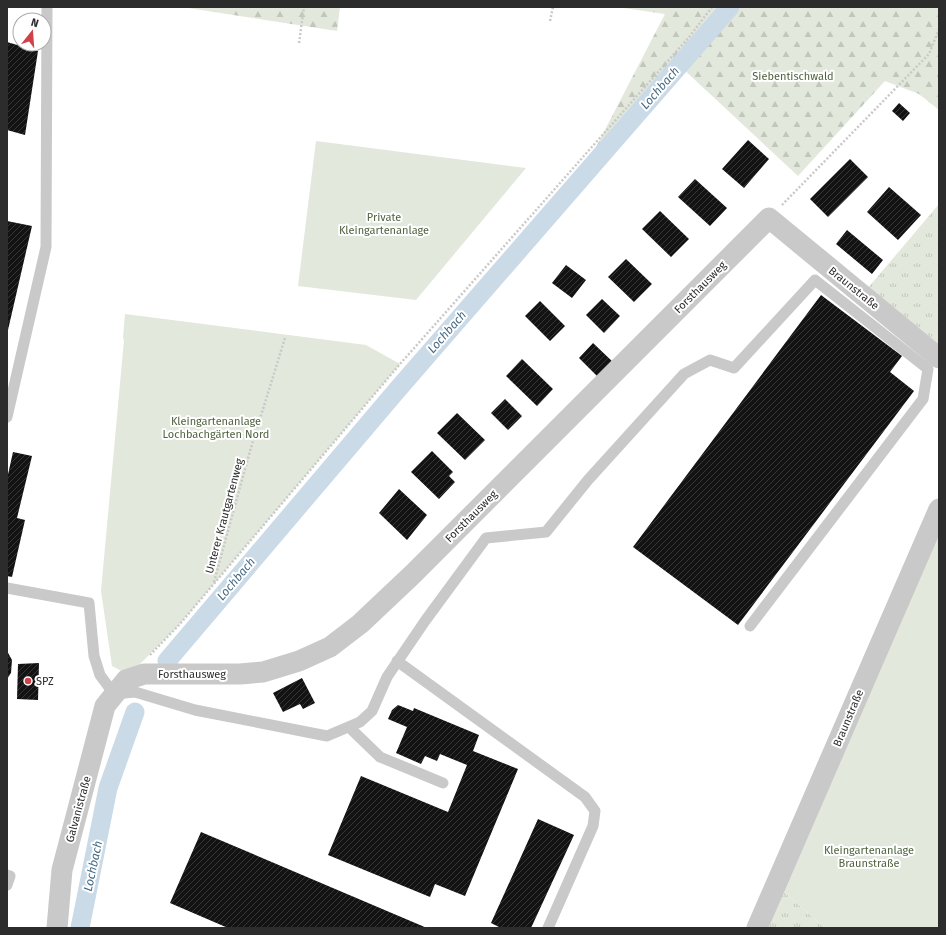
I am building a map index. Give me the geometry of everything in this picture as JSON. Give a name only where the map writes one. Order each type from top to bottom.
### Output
[{"type":"street","name":"Braunstraße","points":[[769,218],[939,358]]},
{"type":"street","name":"Forsthausweg","points":[[114,694],[126,680],[146,665],[176,673],[240,674],[263,672],[295,663],[330,648],[360,624],[413,574],[769,218]]},
{"type":"street","name":"Braunstraße","points":[[757,928],[939,509]]},
{"type":"street","name":"Galvanistraße","points":[[57,928],[62,870],[105,706],[114,694]]},
{"type":"lane","points":[[7,417],[46,247],[48,7]]},
{"type":"lane","points":[[7,588],[89,603],[94,656],[100,675],[114,694],[135,692],[195,710],[328,736],[360,722],[372,711],[387,677],[397,661],[486,538],[546,532],[588,480],[684,374],[710,360],[734,368],[815,280],[928,369],[923,399],[750,626]]},
{"type":"lane","points":[[397,661],[585,797],[595,811],[593,826],[548,928]]},
{"type":"lane","points":[[349,727],[380,757],[443,783]]},
{"type":"lane","points":[[7,875],[10,876],[7,885]]},
{"type":"path","points":[[299,43],[304,7]]},
{"type":"path","points":[[550,22],[553,7]]},
{"type":"path","points":[[146,665],[400,364],[690,36],[712,7]]},
{"type":"path","points":[[769,218],[929,54],[939,29]]},
{"type":"path","name":"Unterer Krautgartenweg","points":[[213,584],[250,451],[285,338]]},
{"type":"green space","points":[[182,7],[340,7],[337,31]]},
{"type":"green space","name":"Siebentischwald","points":[[617,7],[939,7],[939,110],[919,94],[885,81],[798,176],[680,66],[579,180],[665,14]]},
{"type":"green space","name":"Private Kleingartenanlage","points":[[316,141],[526,168],[416,300],[298,286]]},
{"type":"green space","points":[[939,204],[939,358],[862,295]]},
{"type":"green space","name":"Kleingartenanlage Lochbachgärten Nord","points":[[125,314],[366,345],[400,364],[179,625],[129,675],[112,666],[101,591],[124,340]]},
{"type":"green space","name":"Kleingartenanlage Braunstraße","points":[[939,522],[939,928],[825,928],[782,890]]},
{"type":"green space","points":[[782,890],[825,928],[765,928]]},
{"type":"building","points":[[7,42],[12,43],[12,52],[38,52],[25,135],[7,130]]},
{"type":"building","points":[[899,103],[910,113],[903,121],[892,111]]},
{"type":"building","points":[[748,140],[769,159],[744,188],[722,169]]},
{"type":"building","points":[[850,159],[868,177],[828,217],[810,199]]},
{"type":"building","points":[[695,179],[727,208],[710,226],[678,197]]},
{"type":"building","points":[[889,187],[921,215],[898,240],[867,212]]},
{"type":"building","points":[[660,211],[689,239],[671,257],[642,229]]},
{"type":"building","points":[[7,221],[32,226],[8,330],[7,330]]},
{"type":"building","points":[[847,230],[883,260],[872,274],[836,244]]},
{"type":"building","points":[[626,259],[652,284],[634,302],[608,277]]},
{"type":"building","points":[[566,265],[586,280],[572,298],[552,283]]},
{"type":"building","points":[[821,295],[902,356],[890,372],[914,391],[738,625],[633,547]]},
{"type":"building","points":[[602,299],[620,316],[604,333],[586,315]]},
{"type":"building","points":[[540,301],[565,326],[550,341],[525,316]]},
{"type":"building","points":[[593,343],[614,363],[599,378],[579,358]]},
{"type":"building","points":[[522,359],[553,389],[537,406],[506,376]]},
{"type":"building","points":[[505,399],[522,416],[508,430],[491,413]]},
{"type":"building","points":[[457,413],[485,440],[465,460],[437,433]]},
{"type":"building","points":[[432,451],[453,472],[449,476],[455,482],[439,499],[411,472]]},
{"type":"building","points":[[13,452],[32,456],[17,518],[25,520],[12,577],[7,576],[7,479]]},
{"type":"building","points":[[399,489],[427,515],[407,540],[379,513]]},
{"type":"building","points":[[7,651],[12,660],[11,673],[7,679]]},
{"type":"building","name":"SPZ","points":[[39,663],[38,700],[17,699],[18,664]]},
{"type":"building","points":[[302,678],[315,703],[303,709],[300,704],[283,712],[273,693]]},
{"type":"building","points":[[398,705],[413,711],[414,708],[479,735],[473,751],[518,769],[465,896],[435,884],[430,897],[328,855],[361,776],[448,812],[467,765],[440,754],[437,761],[425,756],[421,764],[396,753],[407,727],[388,719],[392,710]]},
{"type":"building","points":[[538,819],[574,835],[531,928],[501,928],[491,923]]},
{"type":"building","points":[[201,832],[427,928],[228,928],[170,903]]},
{"type":"waterway","name":"Lochbach","points":[[167,661],[398,389],[730,7]]},
{"type":"waterway","name":"Lochbach","points":[[80,928],[108,788],[135,712]]},
{"type":"place","name":"SPZ","points":[[28,681]]}]
